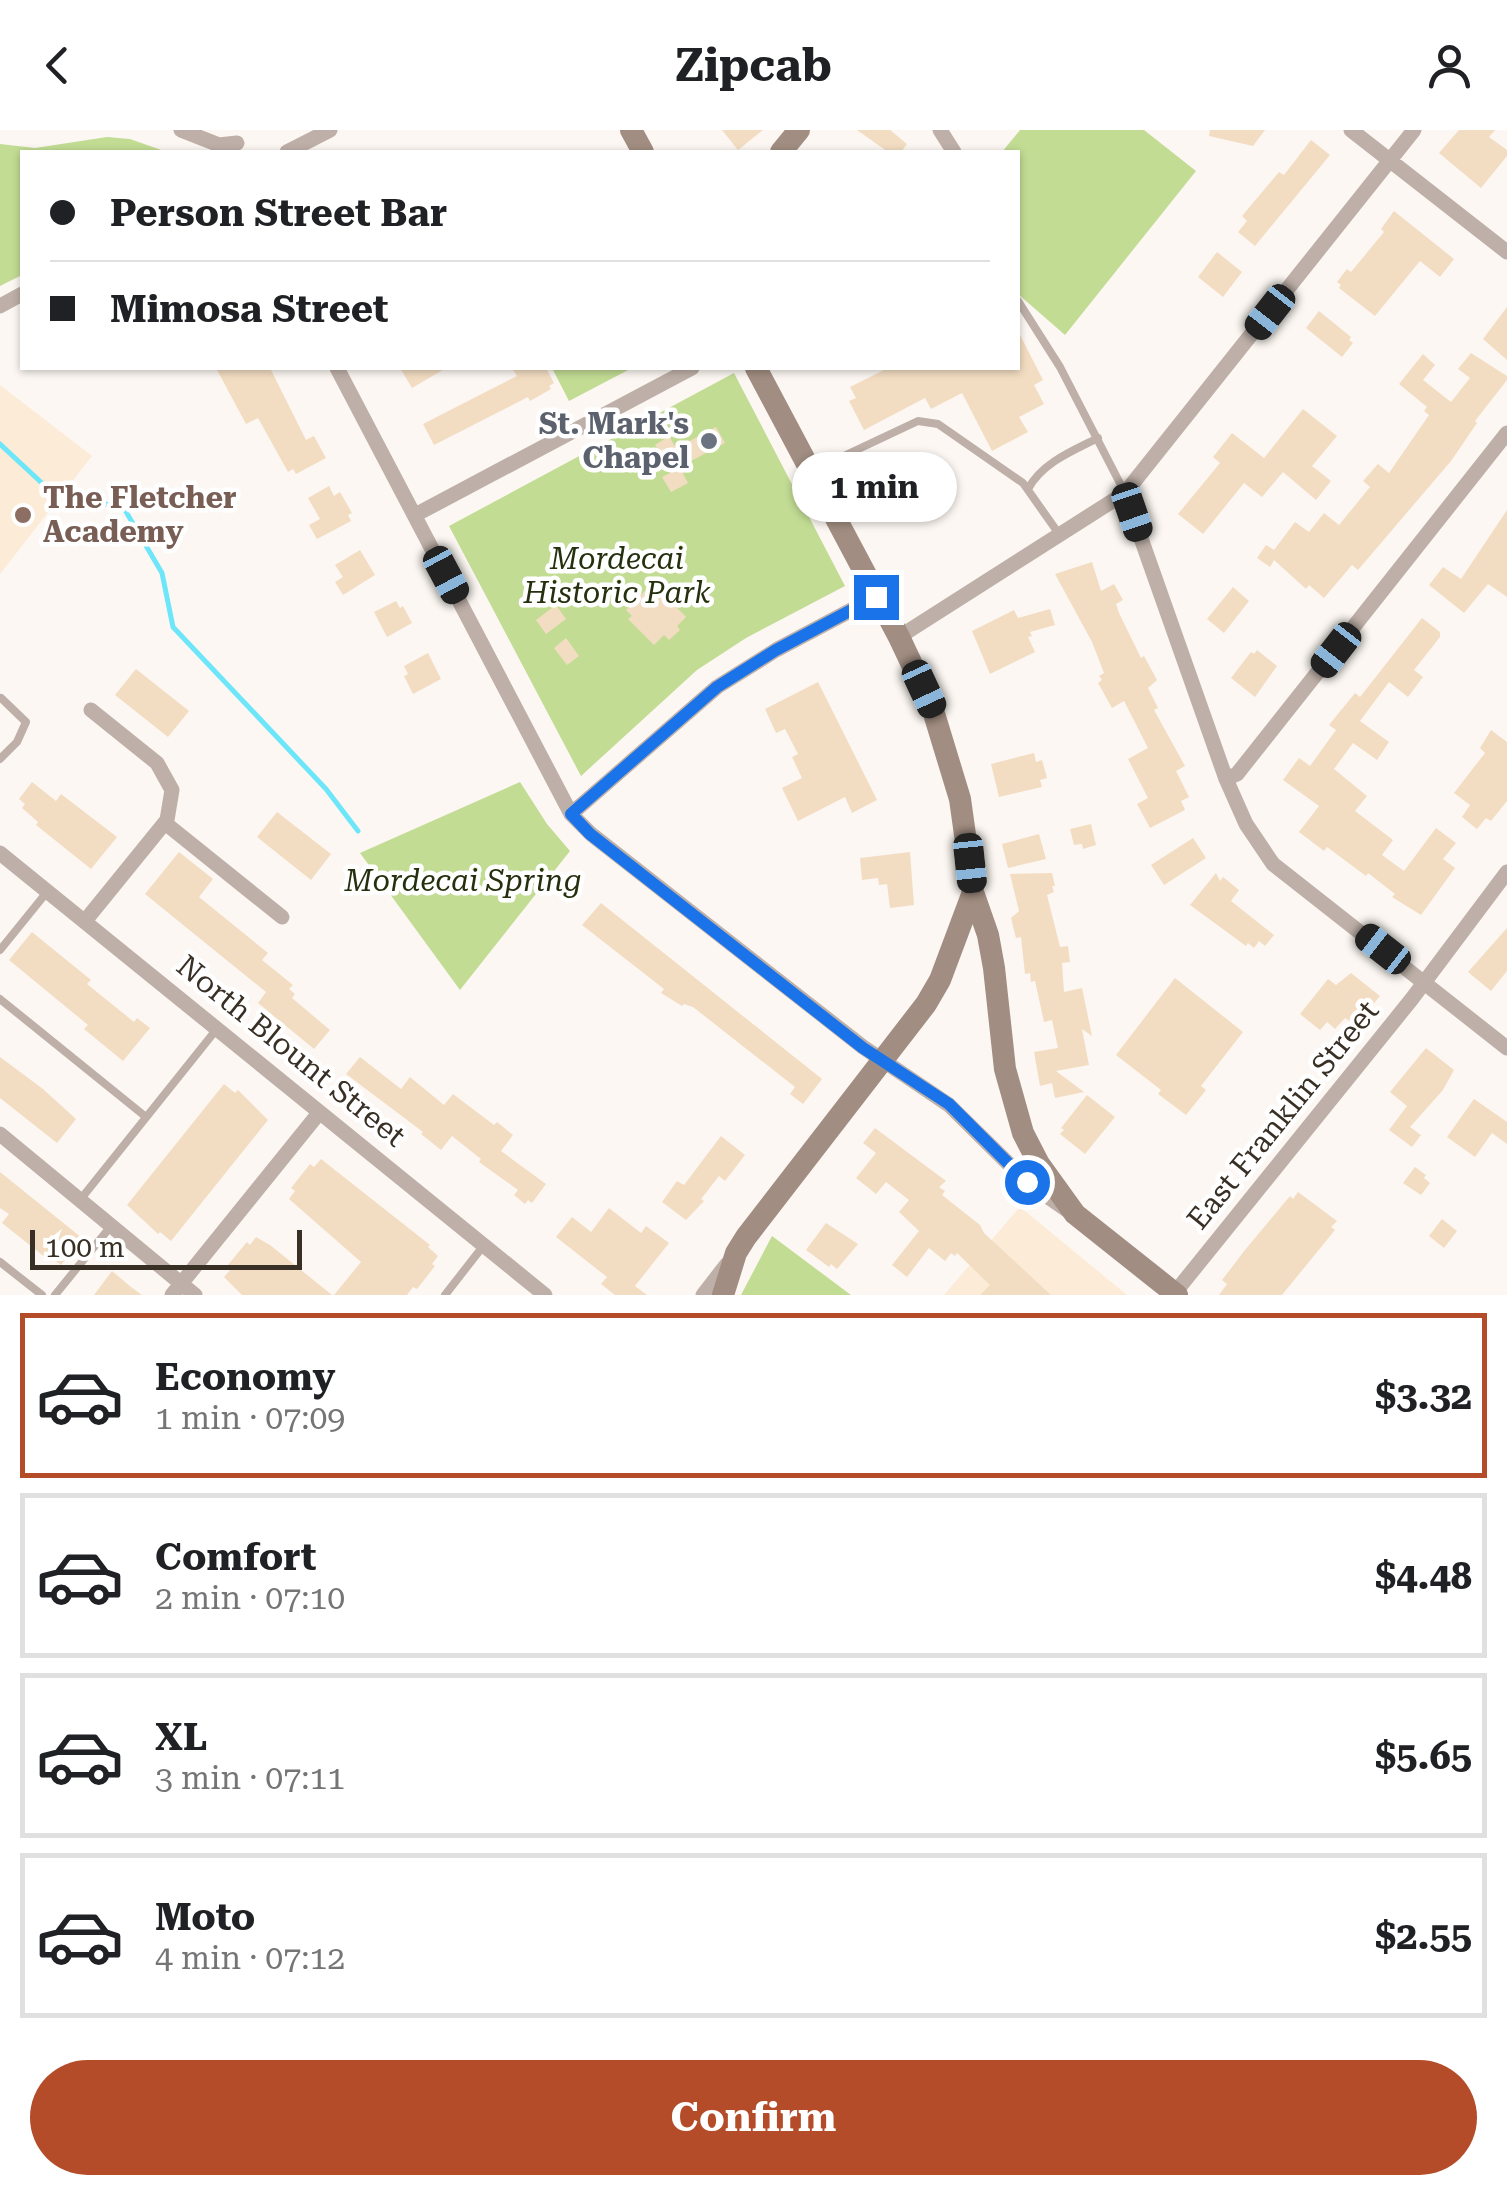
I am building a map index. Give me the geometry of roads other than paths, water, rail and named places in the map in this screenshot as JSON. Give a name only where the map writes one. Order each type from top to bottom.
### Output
[{"type":"main road","points":[[783,150],[799,130]]},
{"type":"main road","points":[[757,370],[899,637],[932,708],[966,824],[973,892],[991,952],[1012,1099],[1039,1164],[1075,1214],[1175,1294]]},
{"type":"main road","points":[[723,1295],[741,1245],[884,1060],[940,980],[973,892]]},
{"type":"street","points":[[182,130],[219,145],[239,142]]},
{"type":"street","points":[[291,150],[330,130]]},
{"type":"street","points":[[1350,130],[1507,252]]},
{"type":"street","points":[[899,637],[1125,493],[1414,130]]},
{"type":"street","points":[[338,370],[571,814],[590,834],[863,1048],[949,1104],[1027,1182],[1048,1200],[1075,1214]]},
{"type":"street","points":[[415,515],[688,370]]},
{"type":"street","points":[[1226,779],[1237,774],[1507,432]]},
{"type":"street","points":[[1125,493],[1226,779],[1246,824],[1273,864],[1507,1048]]},
{"type":"street","points":[[571,814],[717,687],[776,650],[876,597]]},
{"type":"street","points":[[85,921],[165,823],[172,790],[157,764],[91,710]]},
{"type":"street","points":[[165,823],[282,917]]},
{"type":"street","name":"North Blount Street","points":[[0,853],[545,1295]]},
{"type":"street","name":"East Franklin Street","points":[[1175,1294],[1507,872]]},
{"type":"street","points":[[177,1290],[319,1113]]},
{"type":"street","points":[[0,1134],[111,1226],[177,1290],[195,1295]]},
{"type":"street","points":[[704,1295],[741,1245]]},
{"type":"lane","points":[[1020,304],[1060,367],[1125,493]]},
{"type":"lane","points":[[810,472],[918,421],[938,424],[1028,490],[1060,535]]},
{"type":"lane","points":[[1028,490],[1035,476],[1054,461],[1098,438]]},
{"type":"lane","points":[[0,759],[16,742],[26,722],[1,698]]},
{"type":"lane","points":[[0,950],[48,891]]},
{"type":"lane","points":[[0,999],[146,1118]]},
{"type":"lane","points":[[80,1200],[216,1030]]},
{"type":"lane","points":[[56,1295],[111,1226]]},
{"type":"lane","points":[[445,1295],[484,1245]]},
{"type":"lane","points":[[0,1262],[42,1295]]},
{"type":"waterway","points":[[0,444],[44,485],[125,510],[162,573],[173,627],[326,789],[358,831]]},
{"type":"place","name":"St. Mark's Chapel","points":[[709,441]]},
{"type":"place","name":"The Fletcher Academy","points":[[23,515]]},
{"type":"park label","name":"Mordecai Historic Park","points":[[617,576]]},
{"type":"park label","name":"Mordecai Spring","points":[[463,881]]}]
